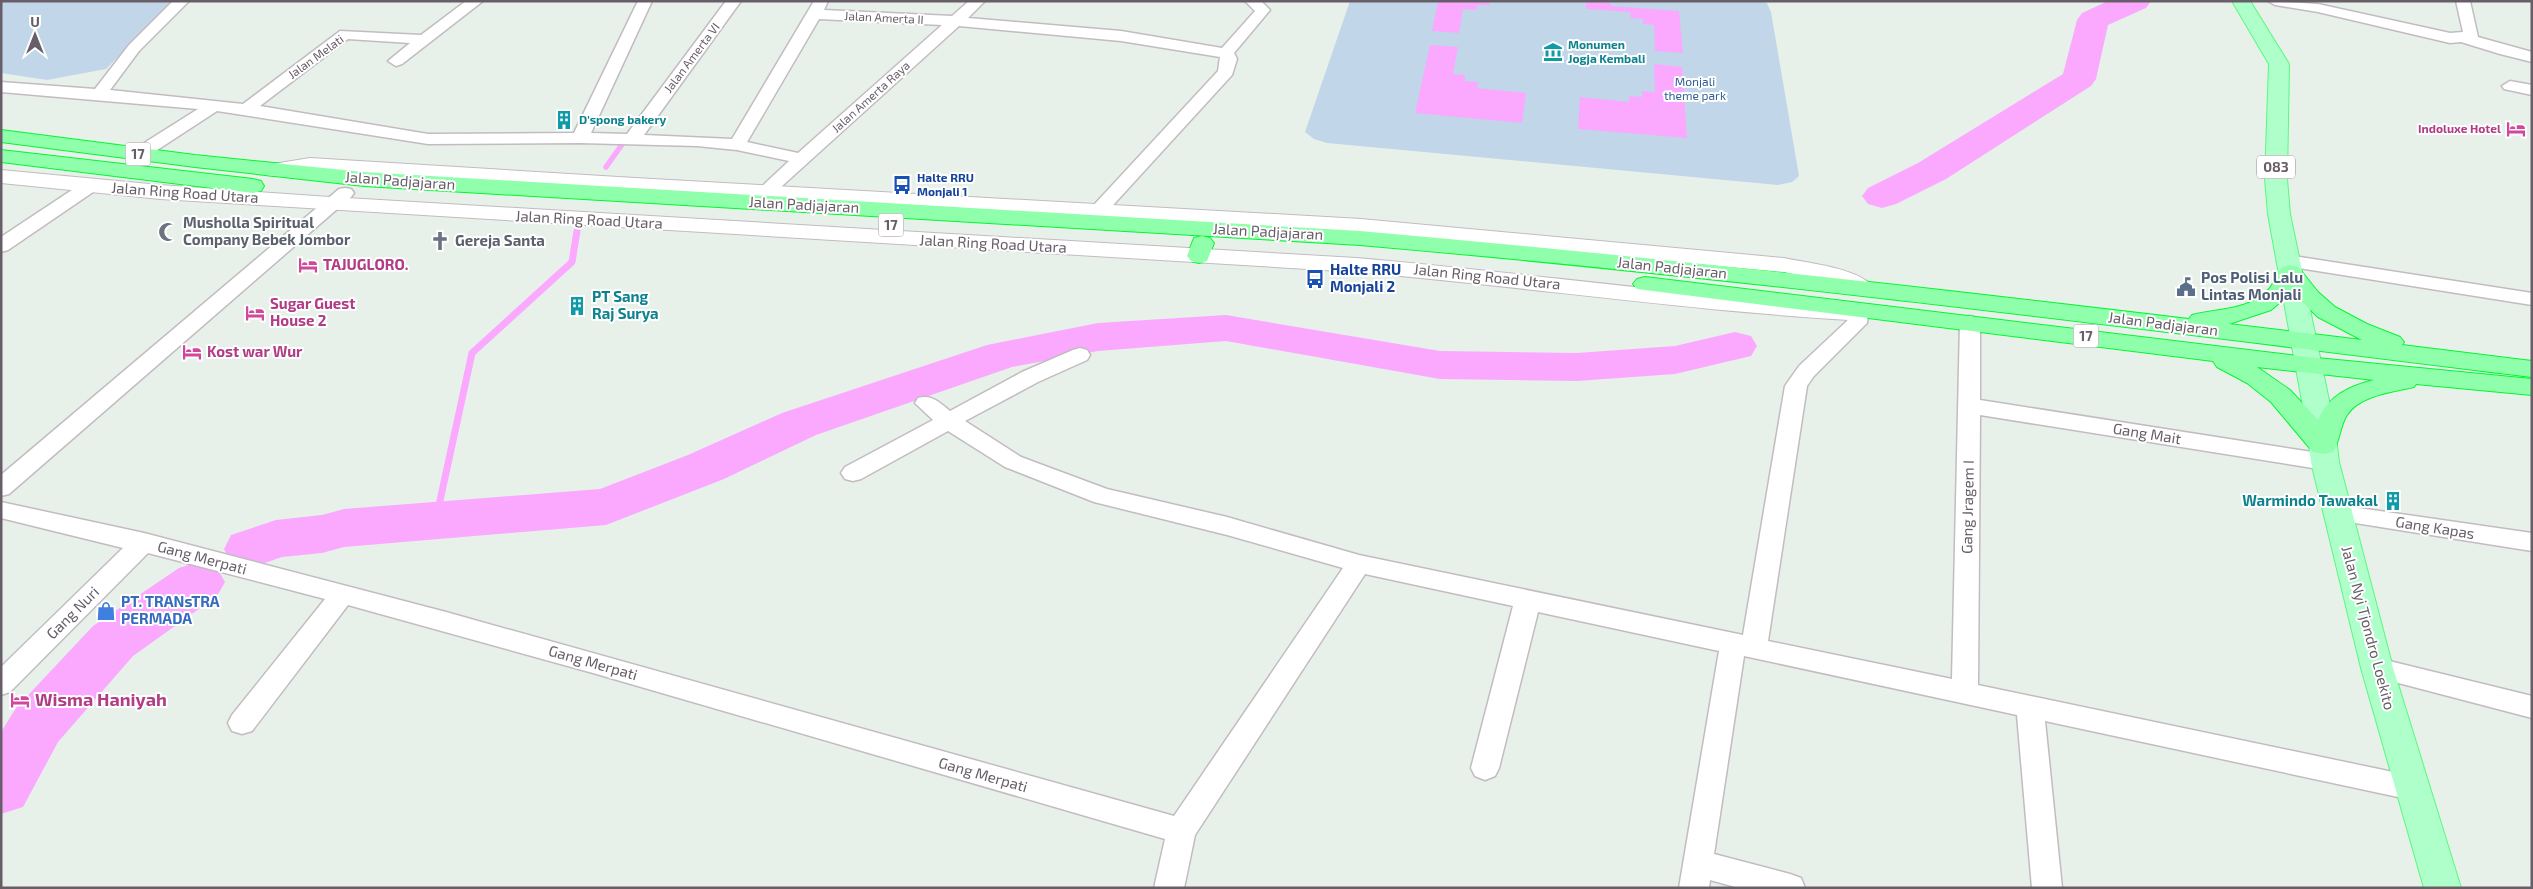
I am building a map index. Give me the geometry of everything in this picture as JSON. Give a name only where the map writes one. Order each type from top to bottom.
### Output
[{"type":"highway","name":"Jalan Padjajaran","points":[[1,136],[275,170],[384,180],[1360,238],[1498,249],[1861,303],[1970,322],[2195,350],[2305,353],[2441,368],[2532,387]]},
{"type":"highway","name":"Jalan Padjajaran","points":[[1,156],[337,198]]},
{"type":"highway","points":[[2157,324],[2212,320],[2245,312],[2266,303],[2281,292],[2288,267]]},
{"type":"highway","points":[[2288,267],[2310,297],[2343,322],[2441,368]]},
{"type":"highway","name":"Jalan Padjajaran","points":[[1861,303],[2157,324],[2305,353]]},
{"type":"highway","points":[[2195,350],[2251,372],[2277,390],[2296,410],[2324,454]]},
{"type":"highway","points":[[2324,454],[2336,411],[2354,397],[2374,388],[2405,382],[2441,368]]},
{"type":"highway","name":"Jalan Padjajaran","points":[[2441,368],[2532,368]]},
{"type":"main road","name":"083","points":[[2241,1],[2279,64],[2276,179],[2288,267],[2305,353]]},
{"type":"main road","name":"Jalan Nyi Tjondro Loekito","points":[[2305,353],[2324,454],[2377,668],[2443,888]]},
{"type":"street","points":[[100,94],[134,48],[182,1]]},
{"type":"street","points":[[396,62],[476,1]]},
{"type":"street","points":[[580,138],[645,1]]},
{"type":"street","name":"Jalan Amerta VI","points":[[632,139],[734,1]]},
{"type":"street","name":"Jalan Amerta Raya","points":[[765,192],[978,1]]},
{"type":"street","points":[[1098,210],[1226,72],[1229,58],[1226,53],[1258,6],[1278,1]]},
{"type":"street","points":[[2275,1],[2318,8],[2450,38],[2466,38],[2504,51],[2532,57]]},
{"type":"street","points":[[2463,1],[2471,36],[2466,38]]},
{"type":"street","points":[[737,145],[817,8]]},
{"type":"street","name":"Jalan Amerta II","points":[[817,8],[1121,36],[1226,53]]},
{"type":"street","name":"Jalan Melati","points":[[246,109],[345,34],[425,40]]},
{"type":"street","points":[[2510,86],[2532,90]]},
{"type":"street","points":[[1,87],[100,94],[246,109],[370,131],[428,139],[580,138],[697,141],[737,145],[802,159]]},
{"type":"street","points":[[139,154],[214,106]]},
{"type":"street","points":[[275,170],[310,164],[1362,226],[1784,265],[1840,277],[1861,303],[1857,323],[1806,371],[1796,386],[1696,876],[1790,888]]},
{"type":"street","name":"Jalan Ring Road Utara","points":[[1,176],[90,186],[337,198],[1200,250],[1486,276],[1784,309],[1861,303]]},
{"type":"street","points":[[1,246],[90,186]]},
{"type":"street","points":[[1,488],[337,198]]},
{"type":"street","points":[[2288,267],[2532,299]]},
{"type":"street","name":"Gang Jragem I","points":[[1964,692],[1970,322]]},
{"type":"street","points":[[853,474],[1030,377],[1080,355]]},
{"type":"street","points":[[926,403],[950,422],[1013,462],[1102,496],[1227,526],[1359,564],[1744,644],[2412,788]]},
{"type":"street","name":"Gang Mait","points":[[1970,406],[2324,454]]},
{"type":"street","name":"Gang Merpati","points":[[1,510],[144,542],[495,635],[1181,831]]},
{"type":"street","name":"Gang Kapas","points":[[2338,513],[2532,542]]},
{"type":"street","name":"Gang Nuri","points":[[1,684],[144,542]]},
{"type":"street","points":[[1169,888],[1181,831],[1359,564]]},
{"type":"street","points":[[242,723],[342,595]]},
{"type":"street","points":[[1485,768],[1528,600]]},
{"type":"street","points":[[2377,668],[2532,706]]},
{"type":"street","points":[[2030,706],[2047,888]]},
{"type":"green space","points":[[1,1],[172,1],[106,69],[47,80],[1,73]]},
{"type":"green space","name":"Monjali theme park","points":[[1350,1],[1766,1],[1771,12],[1799,176],[1792,182],[1778,185],[1327,143],[1314,139],[1305,132]]},
{"type":"shaded area","points":[[1438,1],[1490,1],[1490,5],[1477,5],[1476,10],[1463,9],[1459,33],[1432,31]]},
{"type":"shaded area","points":[[1586,1],[1611,3],[1611,6],[1679,11],[1683,53],[1655,51],[1654,25],[1643,24],[1643,19],[1631,18],[1630,12],[1586,9]]},
{"type":"shaded area","points":[[1430,45],[1458,47],[1453,74],[1465,75],[1465,81],[1478,82],[1477,88],[1526,93],[1522,123],[1415,113]]},
{"type":"shaded area","points":[[1654,64],[1682,67],[1687,138],[1578,129],[1580,97],[1629,102],[1629,96],[1642,97],[1642,91],[1655,92]]},
{"type":"waterway","points":[[1882,196],[1932,171],[2079,79],[2093,20],[2135,1]]},
{"type":"waterway","points":[[606,167],[623,143]]},
{"type":"waterway","points":[[436,519],[472,353],[572,262],[577,231]]},
{"type":"waterway","points":[[250,549],[276,539],[322,534],[344,528],[606,507],[706,467],[799,424],[1003,355],[1098,337],[1226,328],[1440,365],[1577,367],[1675,360],[1735,346]]},
{"type":"waterway","points":[[1,788],[37,725],[113,641],[198,582]]},
{"type":"place","name":"Monumen Jogja Kembali","points":[[1553,52]]},
{"type":"place","name":"D'spong bakery","points":[[564,120]]},
{"type":"place","name":"Indoluxe Hotel","points":[[2516,129]]},
{"type":"place","name":"Halte RRU Monjali 1","points":[[902,185]]},
{"type":"place","name":"Musholla Spiritual Company Bebek Jombor","points":[[168,232]]},
{"type":"place","name":"Gereja Santa","points":[[440,241]]},
{"type":"place","name":"TAJUGLORO.","points":[[308,265]]},
{"type":"place","name":"Halte RRU Monjali 2","points":[[1315,279]]},
{"type":"place","name":"Pos Polisi Lalu Lintas Monjali","points":[[2186,287]]},
{"type":"place","name":"PT Sang Raj Surya","points":[[577,306]]},
{"type":"place","name":"Sugar Guest House 2","points":[[255,313]]},
{"type":"place","name":"Kost war Wur","points":[[192,352]]},
{"type":"place","name":"Warmindo Tawakal","points":[[2393,501]]},
{"type":"place","name":"PT. TRANsTRA PERMADA","points":[[106,611]]},
{"type":"place","name":"Wisma Haniyah","points":[[20,700]]}]
